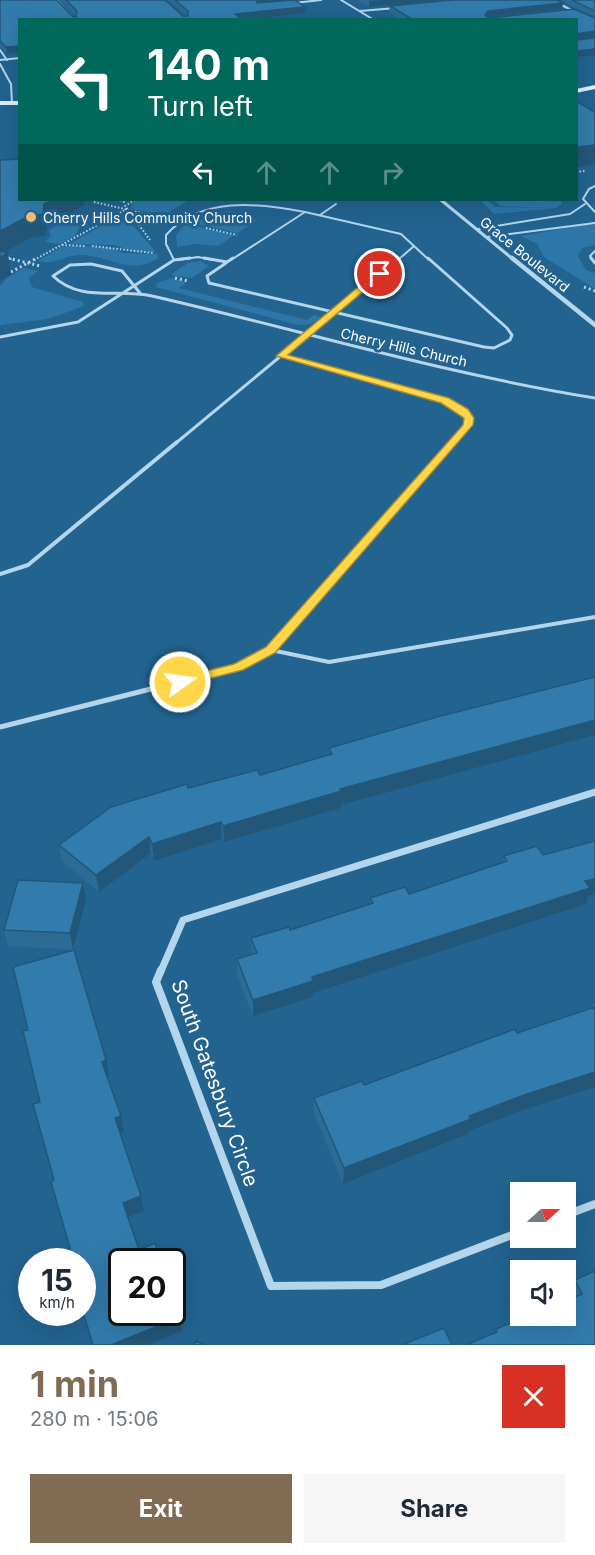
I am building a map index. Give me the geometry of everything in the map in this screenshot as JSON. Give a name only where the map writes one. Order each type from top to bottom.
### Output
[{"type":"main road","points":[[578,91],[595,87]]},
{"type":"main road","points":[[0,103],[16,103]]},
{"type":"street","points":[[341,0],[370,18]]},
{"type":"street","points":[[552,0],[581,14]]},
{"type":"street","points":[[360,12],[406,7]]},
{"type":"street","points":[[16,103],[11,84],[0,62],[18,58]]},
{"type":"street","name":"Grace Boulevard","points":[[442,201],[595,325]]},
{"type":"street","name":"South Gatesbury Circle","points":[[510,1236],[381,1285],[271,1286],[156,982],[183,920],[595,792]]},
{"type":"street","points":[[576,1211],[595,1204]]},
{"type":"lane","points":[[57,0],[73,18]]},
{"type":"lane","points":[[290,3],[321,0]]},
{"type":"lane","points":[[563,12],[573,11]]},
{"type":"lane","points":[[0,50],[8,60]]},
{"type":"lane","points":[[585,204],[586,193],[595,186]]},
{"type":"lane","points":[[174,260],[166,244],[166,236],[181,222],[197,214],[227,206],[252,204],[305,212],[401,234],[507,328],[512,335],[510,340],[494,348],[484,347],[209,283],[207,276],[305,212]]},
{"type":"lane","points":[[320,215],[336,204]]},
{"type":"lane","points":[[585,204],[595,212]]},
{"type":"lane","points":[[478,229],[570,214],[585,204]]},
{"type":"lane","points":[[488,237],[595,223]]},
{"type":"lane","points":[[0,574],[28,565],[414,246]]},
{"type":"lane","points":[[595,251],[590,256],[595,263]]},
{"type":"lane","points":[[0,337],[78,322],[174,260],[198,256],[227,262]]},
{"type":"lane","name":"Cherry Hills Church","points":[[140,293],[122,271],[90,264],[70,265],[53,276],[59,286],[89,294],[140,293],[305,336],[506,381],[595,398]]},
{"type":"lane","points":[[0,727],[239,667],[271,650],[468,425],[469,418],[458,406],[445,400],[281,356]]},
{"type":"lane","points":[[271,650],[329,662],[595,617]]},
{"type":"path","points":[[122,201],[126,203],[132,201]]},
{"type":"path","points":[[94,202],[165,218]]},
{"type":"path","points":[[126,203],[127,209]]},
{"type":"path","points":[[11,272],[127,209]]},
{"type":"path","points":[[198,226],[237,235]]},
{"type":"path","points":[[228,241],[244,230]]},
{"type":"path","points":[[62,245],[113,246],[137,253],[160,253]]},
{"type":"path","points":[[0,256],[49,269]]},
{"type":"path","points":[[584,287],[595,291]]},
{"type":"shaded area","points":[[187,201],[163,216],[130,208],[134,202]]},
{"type":"shaded area","points":[[481,201],[487,201],[496,207],[548,208],[501,206],[494,201],[561,201],[562,204],[556,208],[494,214]]},
{"type":"shaded area","points":[[228,211],[248,214],[257,221],[237,233],[190,222]]},
{"type":"shaded area","points":[[123,214],[156,252],[135,252],[114,245],[69,244]]},
{"type":"shaded area","points":[[61,223],[73,226],[81,224],[75,236],[59,244],[45,242],[51,236],[49,230]]},
{"type":"shaded area","points":[[191,225],[233,236],[218,246],[195,244],[177,247],[176,235],[184,226]]},
{"type":"shaded area","points":[[595,225],[595,245],[582,248],[578,256],[586,270],[595,273],[595,289],[544,257],[537,244],[521,236]]},
{"type":"shaded area","points":[[62,247],[109,247],[123,253],[157,254],[159,258],[139,265],[121,264],[83,255],[50,262],[38,261]]},
{"type":"shaded area","points":[[201,261],[209,266],[192,278],[172,274],[188,263]]},
{"type":"shaded area","points":[[24,268],[38,271],[29,278],[32,287],[83,302],[84,306],[48,319],[0,325],[0,286],[7,278]]},
{"type":"shaded area","points":[[171,278],[183,281],[185,284],[179,288],[307,320],[314,315],[321,317],[311,324],[298,325],[156,287],[157,283]]},
{"type":"building","points":[[0,0],[57,0],[72,16],[76,17],[77,11],[66,0],[165,0],[183,16],[188,16],[188,11],[175,0],[257,0],[257,3],[295,0],[305,7],[235,14],[240,18],[18,18],[18,46],[6,47],[0,41]]},
{"type":"building","points":[[452,0],[557,0],[563,3],[488,11],[485,15],[489,18],[410,18],[390,6]]},
{"type":"building","points":[[572,0],[595,0],[595,11]]},
{"type":"building","points":[[574,9],[595,18],[595,31],[578,34],[578,18],[489,18]]},
{"type":"building","points":[[595,38],[595,49],[578,51],[578,40]]},
{"type":"building","points":[[578,102],[595,112],[595,145],[578,147]]},
{"type":"building","points":[[18,159],[18,201],[51,201],[44,204],[43,214],[27,217],[0,231],[0,160]]},
{"type":"building","points":[[0,251],[8,253],[0,257]]},
{"type":"building","points":[[595,677],[595,720],[340,789],[341,791],[223,826],[221,822],[152,844],[149,837],[96,875],[59,845],[111,807],[187,784],[188,788],[257,770],[260,775],[332,754],[329,748],[437,717]]},
{"type":"building","points":[[595,841],[595,879],[585,881],[590,888],[312,977],[313,981],[253,1000],[237,959],[257,953],[251,938],[289,927],[290,930],[373,903],[370,898],[405,887],[409,894],[507,861],[504,856],[537,846],[543,855]]},
{"type":"building","points":[[18,880],[83,883],[70,933],[4,930]]},
{"type":"building","points":[[74,950],[106,1060],[102,1062],[121,1116],[115,1118],[141,1196],[123,1203],[138,1248],[108,1248],[108,1326],[158,1326],[111,1345],[93,1345],[87,1326],[96,1326],[96,1248],[70,1248],[51,1182],[54,1180],[33,1104],[40,1102],[23,1031],[28,1030],[13,967]]},
{"type":"building","points":[[595,1007],[595,1072],[469,1116],[471,1119],[344,1168],[314,1098],[362,1081],[364,1085],[515,1029],[517,1033]]},
{"type":"building","points":[[155,1243],[157,1248],[144,1248]]},
{"type":"building","points":[[595,1271],[595,1345],[466,1345],[497,1332],[496,1329],[510,1323],[510,1326],[576,1326],[576,1297],[582,1294],[576,1280]]},
{"type":"building","points":[[444,1328],[452,1345],[402,1345]]},
{"type":"place","name":"Cherry Hills Community Church","points":[[31,217]]},
{"type":"route","points":[[180,682],[239,667],[271,650],[468,425],[469,418],[464,411],[445,400],[281,356],[380,274]]}]
